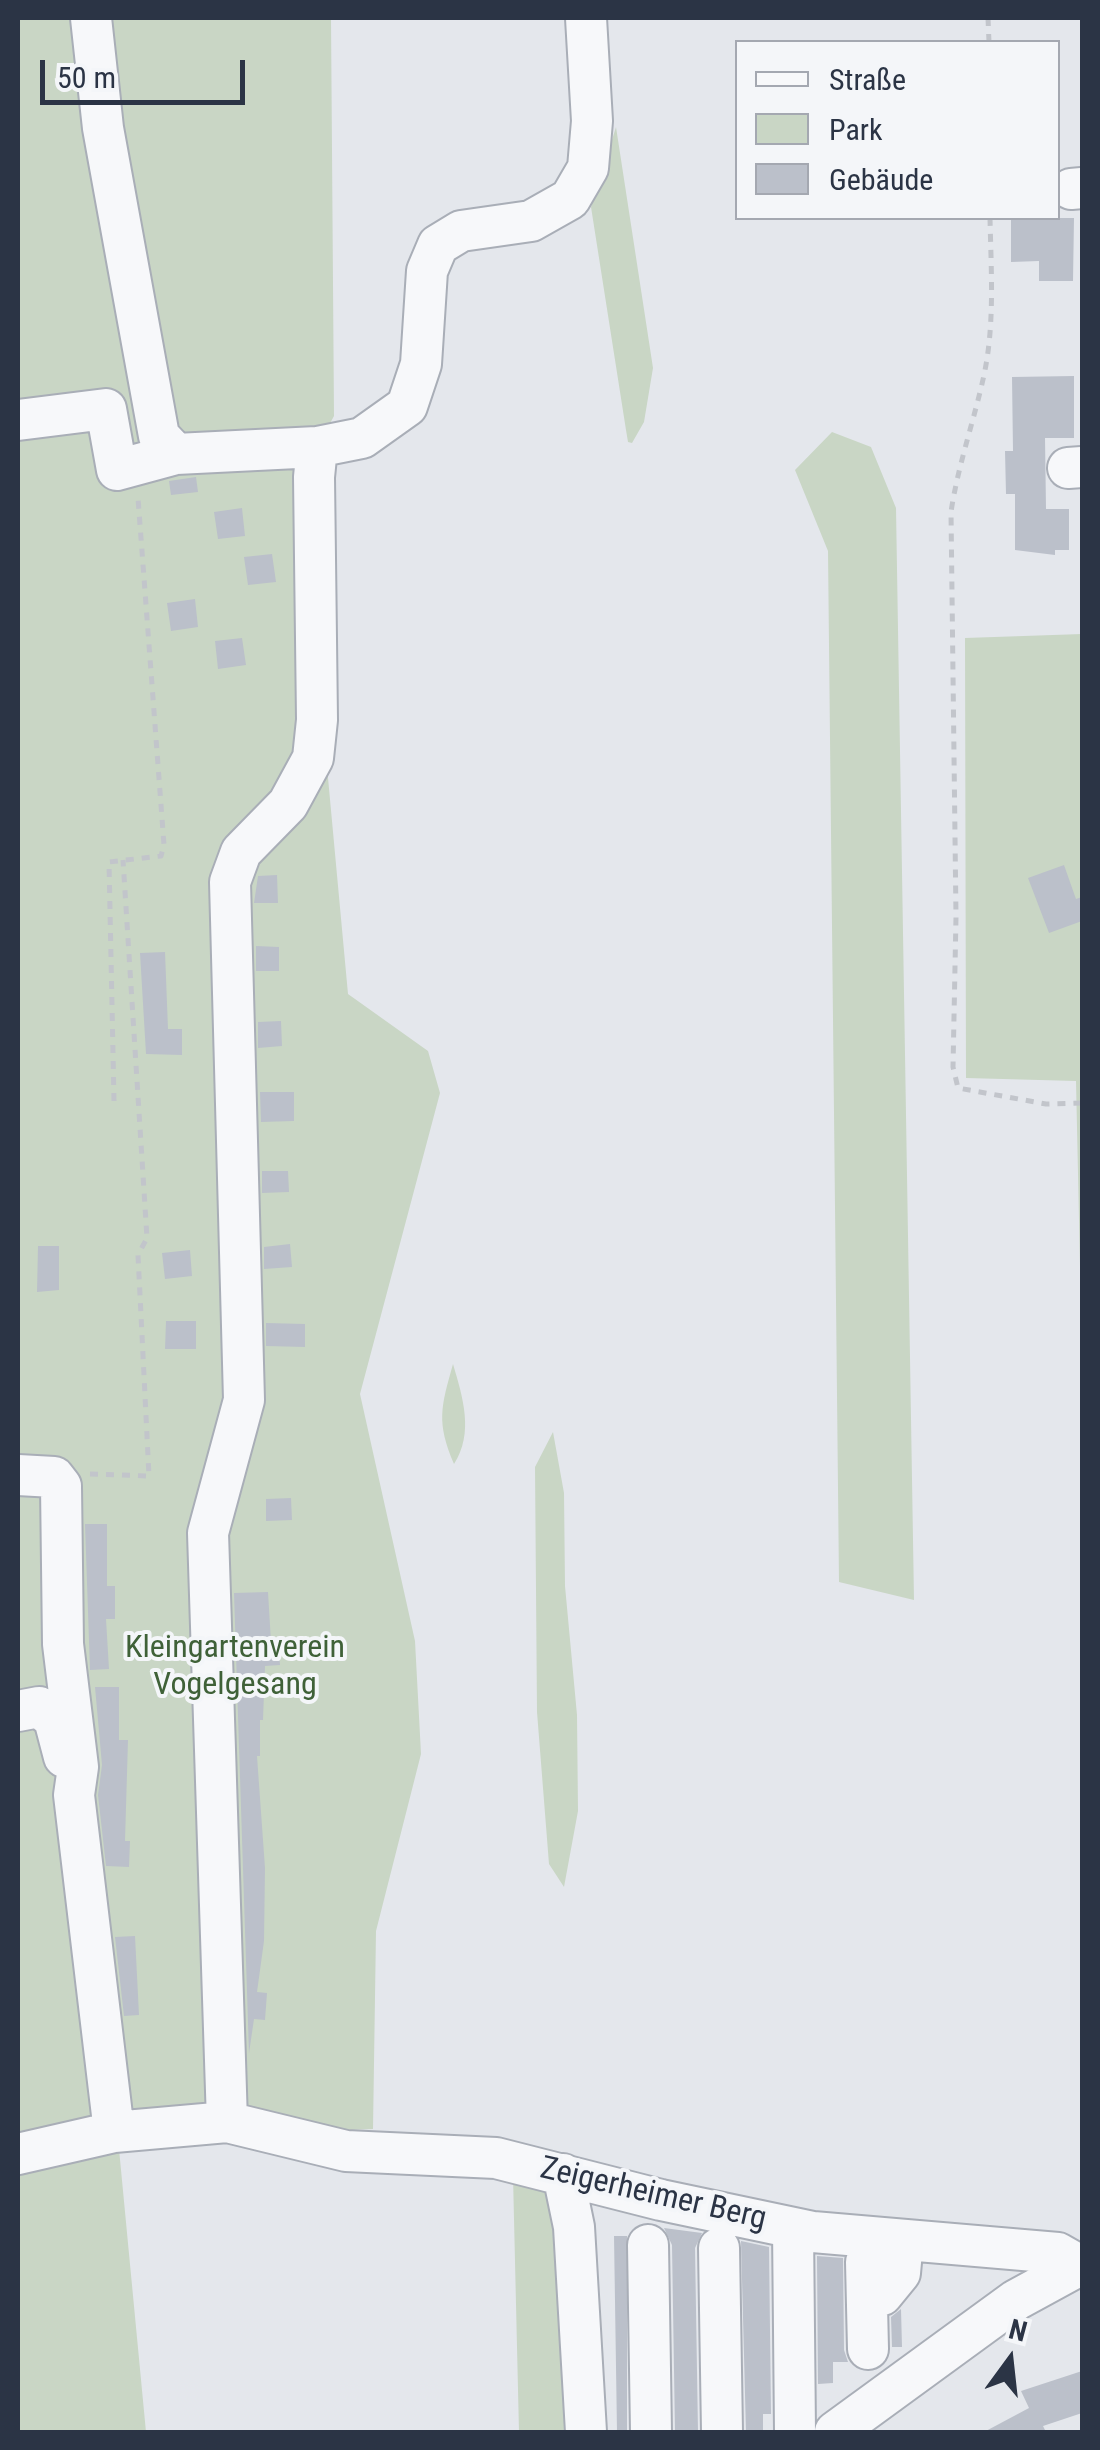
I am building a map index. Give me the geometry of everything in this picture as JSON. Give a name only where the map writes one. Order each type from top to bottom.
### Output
[{"type":"street","points":[[91,18],[104,128],[159,436],[176,454]]},
{"type":"street","points":[[18,420],[106,409],[117,470],[176,454],[317,447],[362,438],[407,406],[422,364],[427,271],[438,245],[460,232],[531,221],[570,199],[588,168],[592,121],[586,18]]},
{"type":"street","points":[[227,2122],[208,1532],[244,1400],[230,882],[241,852],[288,804],[312,758],[317,720],[314,477],[317,447]]},
{"type":"street","points":[[18,1475],[54,1477],[61,1486],[63,1644],[78,1767],[74,1795]]},
{"type":"street","points":[[18,1711],[39,1707],[54,1718],[74,1795],[114,2132]]},
{"type":"street","name":"Zeigerheimer Berg","points":[[18,2154],[114,2132],[227,2122],[346,2150],[496,2158],[661,2200],[793,2228],[1058,2253],[1081,2265]]},
{"type":"street","points":[[563,2174],[574,2227],[586,2432]]},
{"type":"street","points":[[793,2228],[795,2432]]},
{"type":"street","points":[[868,2349],[866,2279],[882,2295],[900,2274],[903,2240]]},
{"type":"street","points":[[648,2245],[650,2432]]},
{"type":"street","points":[[719,2248],[722,2432]]},
{"type":"street","points":[[835,2432],[1016,2300],[1081,2265]]},
{"type":"path","points":[[990,220],[990,336],[984,374],[956,474],[951,512],[956,898],[953,1068],[958,1088],[1046,1104],[1082,1103]]},
{"type":"path","points":[[114,1101],[109,862],[162,856],[164,845],[136,465]]},
{"type":"path","points":[[61,1486],[76,1474],[148,1476],[138,1255],[147,1238],[123,860]]},
{"type":"green space","name":"Kleingartenverein Vogelgesang","points":[[18,18],[331,18],[334,416],[309,462],[327,767],[348,994],[428,1051],[440,1093],[360,1394],[415,1641],[421,1754],[376,1931],[373,2129],[243,2134],[119,2149],[146,2432],[18,2432]]},
{"type":"green space","points":[[616,127],[653,368],[644,422],[632,443],[628,442],[591,207]]},
{"type":"green space","points":[[832,432],[871,447],[896,508],[914,1600],[839,1582],[828,551],[795,470]]},
{"type":"green space","points":[[1082,634],[1082,1359],[1076,1081],[966,1078],[965,638]]},
{"type":"green space","points":[[453,1364],[465,1428],[454,1464],[442,1414]]},
{"type":"green space","points":[[553,1432],[564,1493],[565,1586],[577,1715],[578,1811],[564,1887],[549,1864],[537,1712],[535,1467]]},
{"type":"green space","points":[[513,2176],[576,2188],[582,2432],[519,2432]]},
{"type":"building","points":[[1074,218],[1073,281],[1039,281],[1039,261],[1011,262],[1011,220]]},
{"type":"building","points":[[1074,376],[1074,438],[1045,438],[1046,509],[1069,509],[1069,550],[1055,550],[1055,555],[1015,550],[1015,494],[1006,494],[1005,451],[1013,451],[1012,377]]},
{"type":"building","points":[[196,477],[198,492],[171,495],[169,481]]},
{"type":"building","points":[[242,508],[245,536],[218,539],[214,512]]},
{"type":"building","points":[[272,554],[276,582],[248,585],[244,557]]},
{"type":"building","points":[[195,599],[198,627],[171,631],[167,603]]},
{"type":"building","points":[[242,638],[246,665],[218,669],[215,641]]},
{"type":"building","points":[[1064,865],[1076,899],[1082,897],[1082,921],[1049,933],[1028,878]]},
{"type":"building","points":[[277,875],[278,903],[254,903],[258,876]]},
{"type":"building","points":[[256,946],[279,947],[279,971],[256,971]]},
{"type":"building","points":[[165,952],[168,1029],[182,1029],[182,1055],[146,1054],[140,953]]},
{"type":"building","points":[[281,1021],[282,1046],[258,1048],[258,1022]]},
{"type":"building","points":[[260,1092],[294,1092],[294,1121],[261,1122]]},
{"type":"building","points":[[262,1171],[288,1171],[289,1192],[262,1193]]},
{"type":"building","points":[[290,1244],[292,1267],[264,1269],[264,1247]]},
{"type":"building","points":[[38,1246],[59,1246],[59,1290],[37,1292]]},
{"type":"building","points":[[190,1250],[192,1276],[165,1279],[162,1253]]},
{"type":"building","points":[[166,1321],[196,1321],[196,1349],[165,1349]]},
{"type":"building","points":[[266,1323],[305,1324],[305,1347],[266,1346]]},
{"type":"building","points":[[291,1498],[292,1520],[266,1521],[266,1499]]},
{"type":"building","points":[[85,1524],[107,1524],[107,1586],[115,1586],[115,1619],[106,1619],[109,1669],[90,1670]]},
{"type":"building","points":[[268,1592],[271,1642],[278,1642],[280,1665],[265,1666],[257,1756],[265,1868],[264,1941],[257,1992],[267,1993],[265,2020],[254,2019],[249,2053],[234,1593]]},
{"type":"building","points":[[95,1687],[119,1687],[119,1740],[128,1740],[125,1841],[130,1841],[129,1867],[106,1866],[98,1795],[102,1765]]},
{"type":"building","points":[[135,1936],[139,2015],[124,2016],[115,1937]]},
{"type":"building","points":[[664,2228],[702,2233],[695,2248],[698,2432],[675,2432],[672,2245]]},
{"type":"building","points":[[614,2236],[627,2236],[627,2432],[617,2432]]},
{"type":"building","points":[[741,2241],[769,2247],[771,2414],[763,2414],[763,2432],[746,2432]]},
{"type":"building","points":[[817,2256],[843,2258],[844,2350],[848,2362],[833,2362],[833,2383],[818,2384]]},
{"type":"building","points":[[901,2309],[902,2347],[892,2347],[891,2317]]},
{"type":"building","points":[[1082,2371],[1082,2413],[1043,2426],[1046,2432],[984,2432],[1029,2408],[1021,2391]]}]
